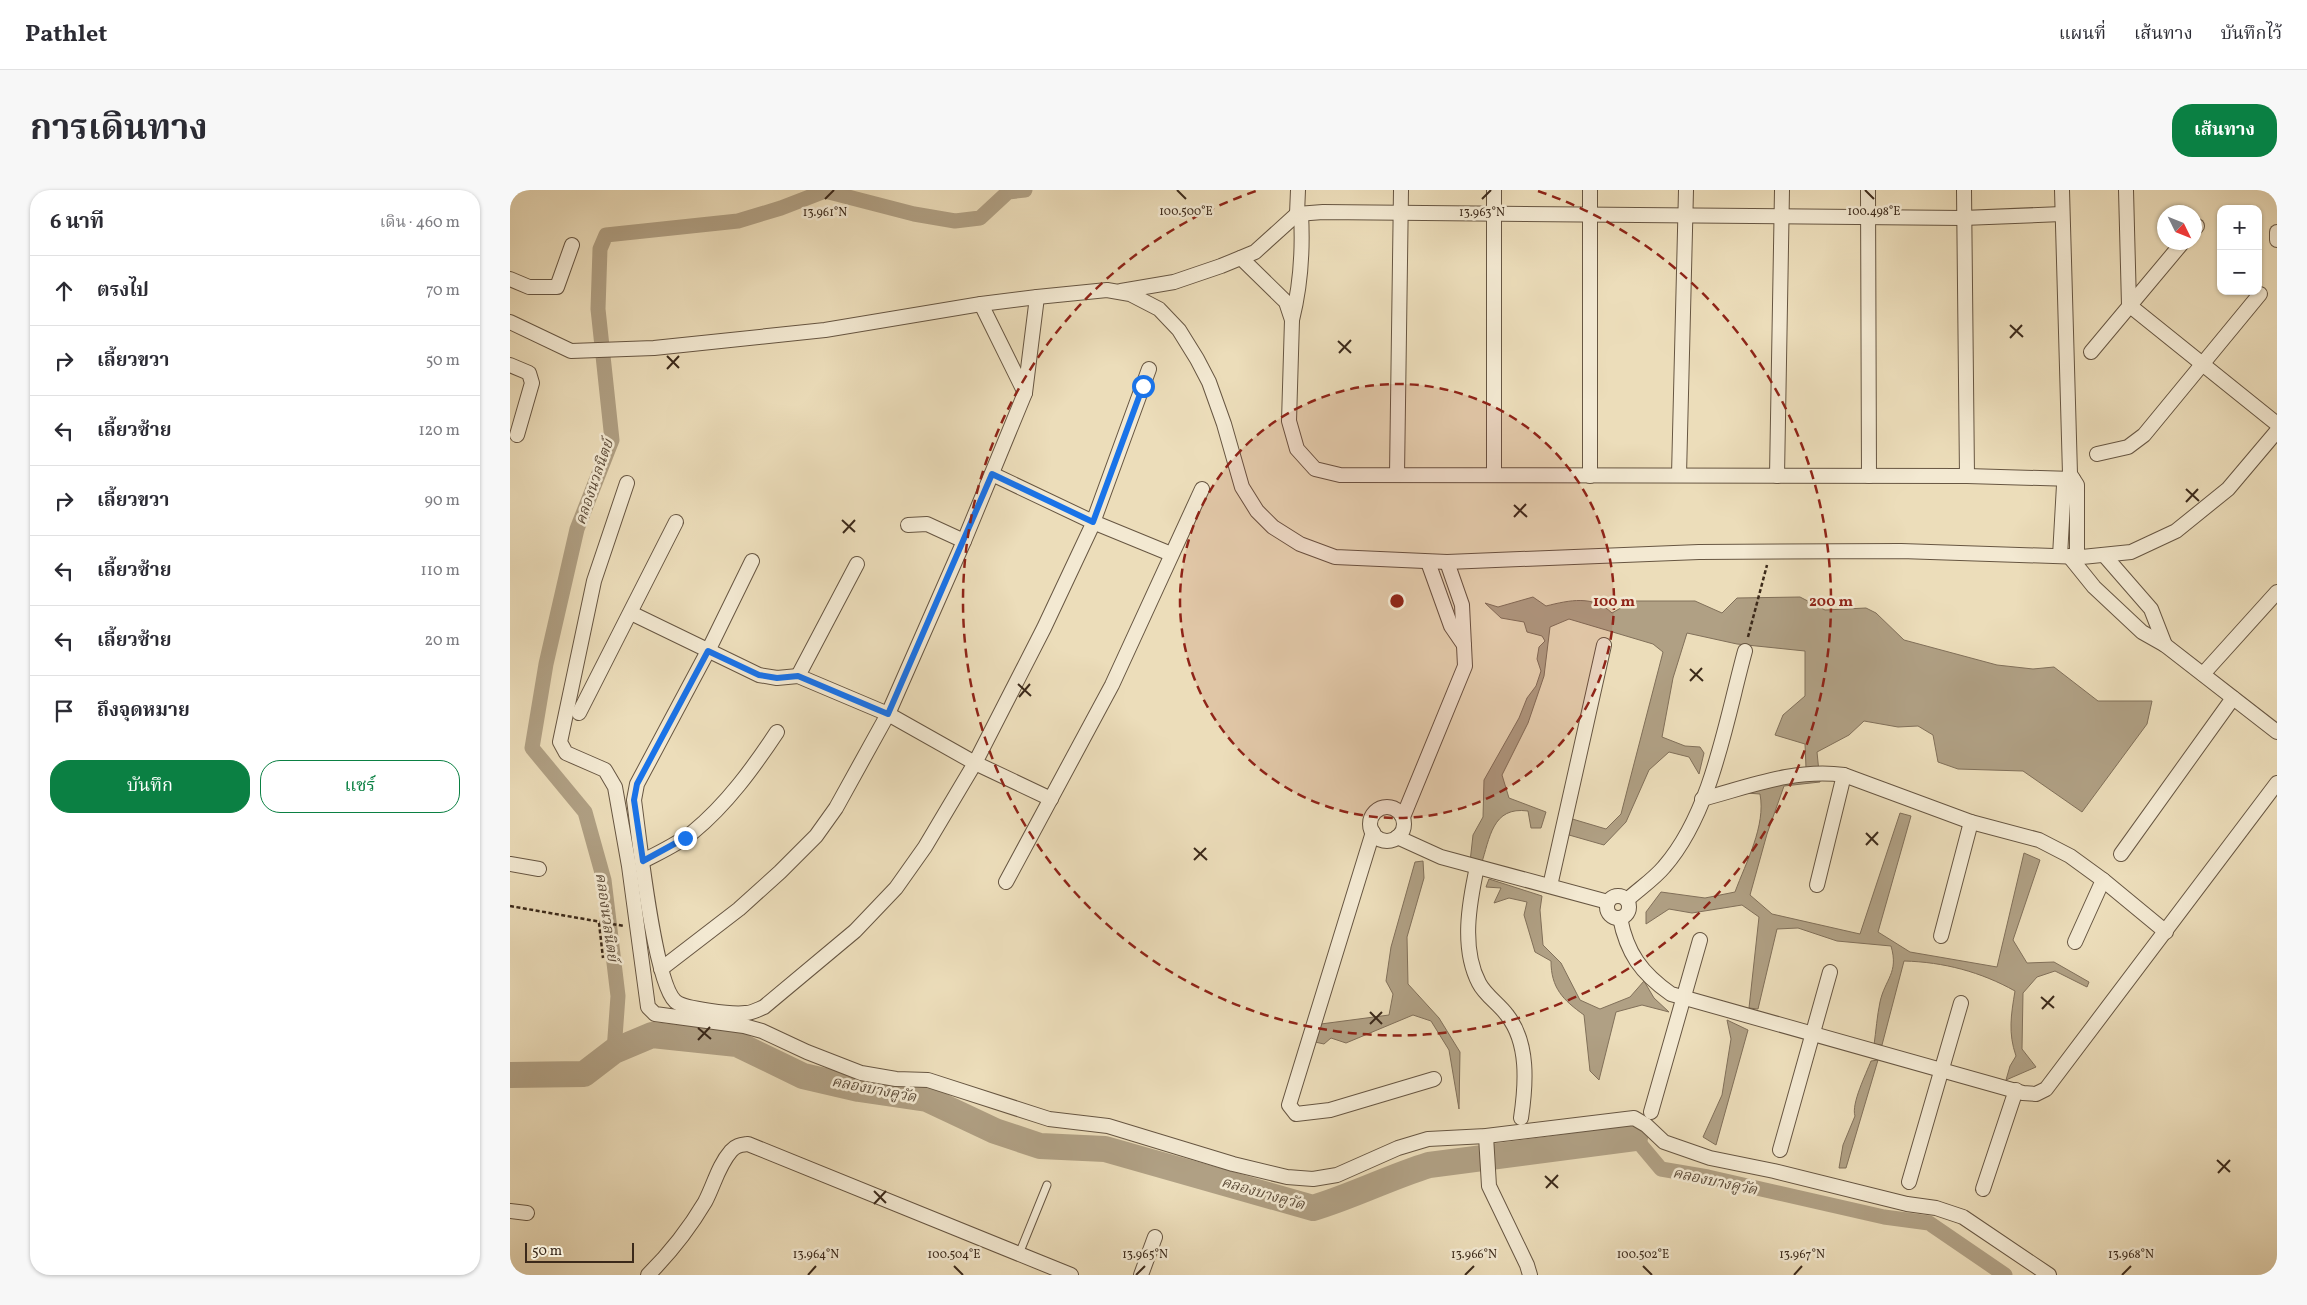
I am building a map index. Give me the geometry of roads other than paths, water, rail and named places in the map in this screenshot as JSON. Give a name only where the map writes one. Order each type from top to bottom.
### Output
[{"type":"street","points":[[1298,190],[1303,248],[1301,272],[1292,320],[1289,422],[1298,449],[1315,469],[1340,475],[2070,477]]},
{"type":"street","points":[[1397,475],[1401,190]]},
{"type":"street","points":[[1494,190],[1494,475]]},
{"type":"street","points":[[1590,190],[1590,476]]},
{"type":"street","points":[[1679,476],[1687,214],[1686,190]]},
{"type":"street","points":[[1777,476],[1782,190]]},
{"type":"street","points":[[1868,190],[1869,476]]},
{"type":"street","points":[[1964,190],[1967,476]]},
{"type":"street","points":[[2062,190],[2070,477],[2062,506],[2069,557],[2122,616],[2142,632],[2165,645],[2233,698],[2275,727]]},
{"type":"street","points":[[2126,190],[2129,305]]},
{"type":"street","points":[[1118,292],[1174,282],[1242,258],[1255,252],[1299,214],[1687,214],[1963,218],[2062,214]]},
{"type":"street","points":[[2277,232],[2277,240]]},
{"type":"street","points":[[510,279],[529,287],[557,286],[572,245]]},
{"type":"street","points":[[2091,352],[2175,250]]},
{"type":"street","points":[[1242,258],[1286,302],[1292,320]]},
{"type":"street","points":[[510,322],[571,350],[654,348],[825,330],[981,304],[1037,297],[1107,290],[1130,294],[1159,309],[1179,330],[1209,382],[1224,424],[1242,487],[1257,511],[1273,527],[1300,544],[1335,557],[1447,562],[1699,552],[1901,552],[2069,557],[2131,552],[2176,531],[2228,489],[2277,431]]},
{"type":"street","points":[[2097,454],[2128,447],[2144,435],[2259,295]]},
{"type":"street","points":[[661,969],[739,909],[816,836],[836,808],[888,714],[964,541],[1025,393],[1037,297]]},
{"type":"street","points":[[981,304],[1025,393]]},
{"type":"street","points":[[2129,305],[2204,363],[2277,424]]},
{"type":"street","points":[[510,365],[529,373],[532,382],[517,435]]},
{"type":"street","points":[[752,561],[708,651],[637,784],[634,800],[661,969],[670,994],[676,1002],[686,1007],[746,1014],[764,1007],[855,931],[896,888],[925,847],[975,763],[1044,628],[1093,522],[1149,369]]},
{"type":"street","points":[[992,474],[1093,522],[1172,554]]},
{"type":"street","points":[[2069,557],[2077,507],[2076,485],[2070,477]]},
{"type":"street","points":[[628,483],[594,581],[560,742],[566,753],[605,770],[615,787],[638,928],[648,1006],[655,1014],[744,1026],[762,1031],[806,1052],[861,1073],[896,1079],[928,1080],[1049,1119],[1108,1126],[1233,1164],[1287,1177],[1313,1179],[1337,1175],[1398,1148],[1428,1139],[1486,1141],[1634,1118],[1646,1125],[1664,1142],[1710,1158],[1774,1171],[1907,1204],[1936,1208],[1963,1217],[2049,1275]]},
{"type":"street","points":[[1006,882],[1112,685],[1202,489]]},
{"type":"street","points":[[2062,506],[2077,507]]},
{"type":"street","points":[[579,713],[676,522]]},
{"type":"street","points":[[908,525],[927,524],[964,541]]},
{"type":"street","points":[[2104,555],[2150,608],[2165,645]]},
{"type":"street","points":[[1428,562],[1451,626],[1464,645]]},
{"type":"street","points":[[1403,817],[1396,809],[1385,807],[1380,809],[1375,812],[1370,822],[1373,832],[1381,839],[1387,840],[1397,837],[1403,828],[1403,817],[1466,666],[1462,605],[1447,562]]},
{"type":"street","points":[[798,676],[856,564]]},
{"type":"street","points":[[2203,674],[2277,592]]},
{"type":"street","points":[[630,613],[759,675],[777,678],[798,676],[888,714],[975,763],[1051,799]]},
{"type":"street","points":[[1550,886],[1604,645]]},
{"type":"street","points":[[1627,900],[1664,868],[1683,842],[1710,780],[1745,651]]},
{"type":"street","points":[[2121,854],[2233,698]]},
{"type":"street","points":[[643,861],[676,844],[694,831],[736,788],[778,732]]},
{"type":"street","points":[[1702,800],[1786,776],[1822,772],[1844,775],[1971,822],[2039,840],[2070,856],[2103,880],[2166,932]]},
{"type":"street","points":[[1817,885],[1844,775]]},
{"type":"street","points":[[1620,918],[1627,947],[1633,958],[1652,981],[1671,994],[1812,1035],[1944,1069],[2030,1094],[2046,1089],[2277,783]]},
{"type":"street","points":[[1941,936],[1971,822]]},
{"type":"street","points":[[1373,832],[1289,1105],[1296,1114],[1330,1110],[1434,1079]]},
{"type":"street","points":[[1397,837],[1442,857],[1475,877],[1550,886],[1608,902]]},
{"type":"street","points":[[510,864],[539,870]]},
{"type":"street","points":[[1475,877],[1468,937],[1471,959],[1480,984],[1508,1016],[1519,1039],[1525,1089],[1521,1118]]},
{"type":"street","points":[[2074,942],[2103,880]]},
{"type":"street","points":[[1615,896],[1627,900],[1628,912],[1620,918],[1615,918],[1608,912],[1608,902],[1615,896]]},
{"type":"street","points":[[1651,1112],[1700,940]]},
{"type":"street","points":[[1780,1150],[1830,972]]},
{"type":"street","points":[[1909,1182],[1944,1069],[1961,1003]]},
{"type":"street","points":[[1983,1189],[2016,1090]]},
{"type":"street","points":[[1486,1141],[1489,1186],[1530,1275]]},
{"type":"street","points":[[657,1272],[706,1200],[721,1164],[728,1154],[739,1145],[748,1144],[1071,1275]]},
{"type":"street","points":[[510,1212],[527,1213]]},
{"type":"street","points":[[1141,1275],[1155,1236]]},
{"type":"lane","points":[[1019,1254],[1047,1185]]},
{"type":"waterway","name":"คลองนวลนิตย์","points":[[614,1051],[618,996],[604,880],[585,812],[532,748],[546,664],[577,529],[612,440],[598,309],[600,249],[606,235],[738,221],[781,208],[825,191],[914,214],[955,221],[980,218],[1008,192],[1025,190]]},
{"type":"waterway","name":"คลองบางคูวัด","points":[[510,1075],[584,1074],[614,1051],[652,1035],[737,1044],[803,1076],[859,1089],[927,1099],[995,1131],[1040,1146],[1105,1149],[1313,1208],[1429,1165],[1635,1138]]},
{"type":"waterway","name":"คลองบางคูวัด","points":[[1635,1138],[1661,1169],[1708,1177],[1884,1217],[1929,1223],[2005,1275]]}]
